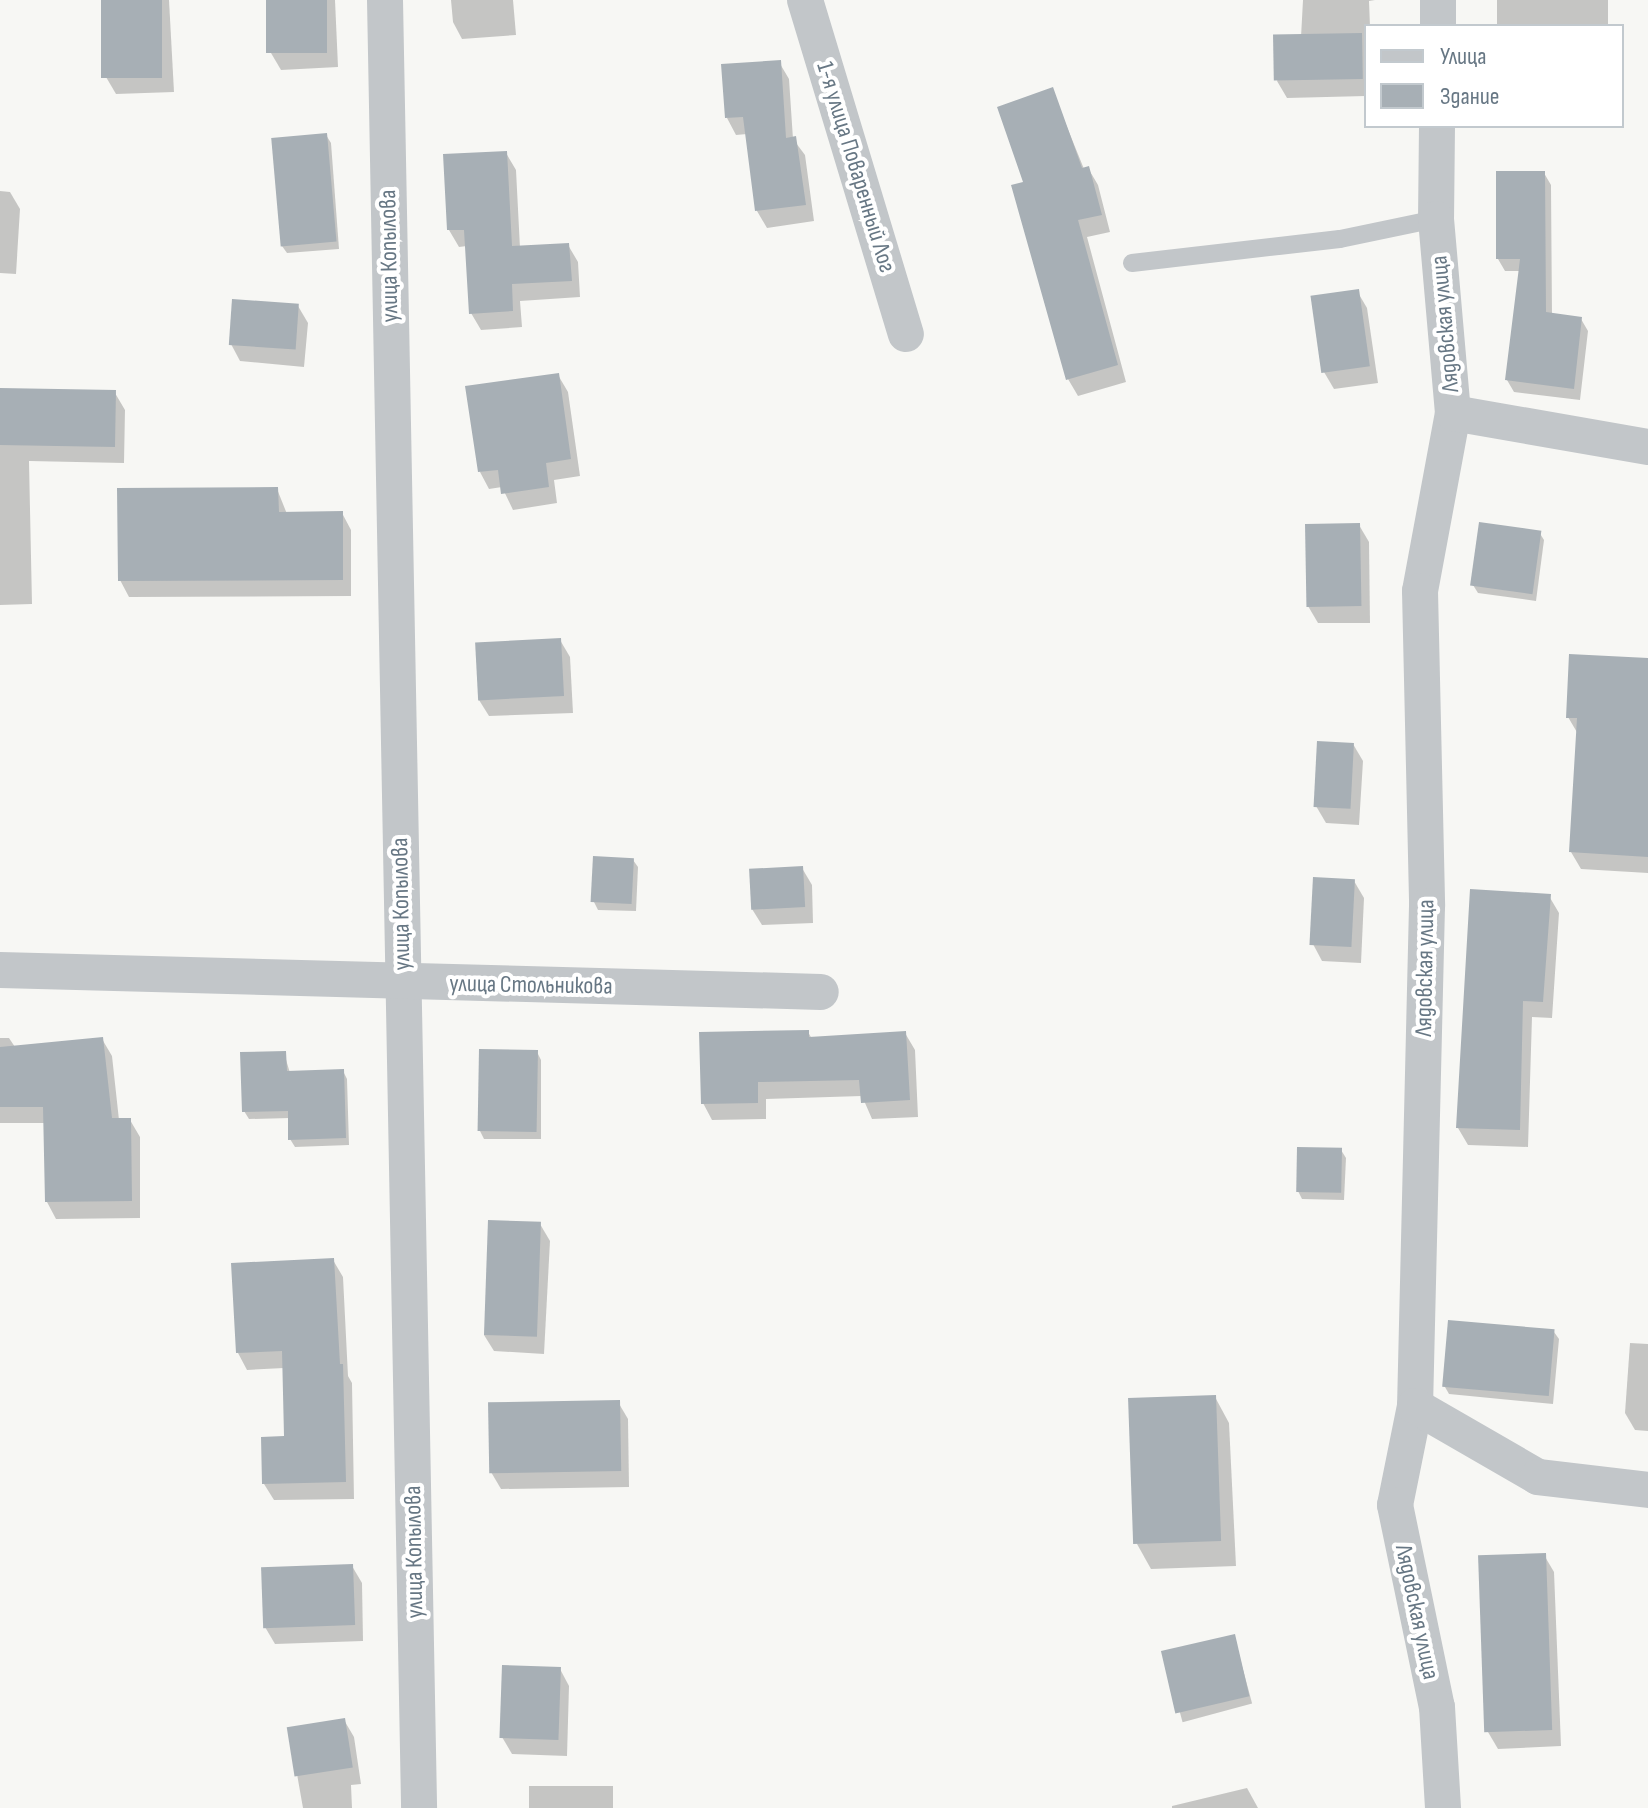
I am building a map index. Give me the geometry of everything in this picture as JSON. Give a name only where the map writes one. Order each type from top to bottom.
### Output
[{"type":"street","name":"улица Копылова","points":[[385,0],[419,1808]]},
{"type":"street","name":"1-я улица Поваренный Лог","points":[[805,0],[906,334]]},
{"type":"street","points":[[1438,0],[1438,24]]},
{"type":"street","name":"Лядовская улица","points":[[1437,128],[1436,219],[1453,413],[1420,591],[1427,906],[1415,1406],[1395,1505],[1437,1707],[1443,1808]]},
{"type":"street","points":[[1453,413],[1648,447]]},
{"type":"street","name":"улица Стольникова","points":[[0,970],[821,992]]},
{"type":"street","points":[[1415,1406],[1538,1477],[1648,1490]]},
{"type":"lane","points":[[1132,263],[1340,239],[1436,219]]},
{"type":"building","points":[[101,0],[162,0],[162,78],[101,78]]},
{"type":"building","points":[[266,0],[327,0],[327,53],[266,53]]},
{"type":"building","points":[[1362,33],[1363,79],[1274,81],[1273,35]]},
{"type":"building","points":[[781,60],[786,138],[796,136],[806,205],[755,211],[743,117],[725,118],[721,64]]},
{"type":"building","points":[[1053,87],[1082,168],[1089,166],[1102,215],[1078,220],[1118,365],[1066,380],[1011,185],[1023,182],[997,107]]},
{"type":"building","points":[[327,133],[336,242],[281,246],[271,138]]},
{"type":"building","points":[[507,151],[512,246],[569,243],[572,281],[512,284],[513,311],[469,314],[464,230],[447,230],[443,154]]},
{"type":"building","points":[[1496,171],[1545,171],[1546,312],[1582,317],[1574,389],[1505,380],[1520,259],[1496,259]]},
{"type":"building","points":[[1359,289],[1370,366],[1321,373],[1310,296]]},
{"type":"building","points":[[232,299],[299,304],[296,350],[229,345]]},
{"type":"building","points":[[559,373],[571,459],[546,463],[549,487],[501,494],[498,470],[478,472],[465,386]]},
{"type":"building","points":[[0,388],[116,390],[115,447],[0,445]]},
{"type":"building","points":[[278,487],[279,512],[343,511],[343,580],[118,581],[117,488]]},
{"type":"building","points":[[1479,522],[1541,531],[1532,594],[1470,585]]},
{"type":"building","points":[[1360,523],[1361,606],[1306,607],[1305,524]]},
{"type":"building","points":[[561,638],[564,696],[478,700],[475,643]]},
{"type":"building","points":[[1569,654],[1648,658],[1648,857],[1569,852],[1577,718],[1566,718]]},
{"type":"building","points":[[1317,741],[1354,743],[1350,809],[1314,807]]},
{"type":"building","points":[[593,856],[634,858],[632,904],[591,902]]},
{"type":"building","points":[[803,866],[805,907],[751,910],[749,869]]},
{"type":"building","points":[[1313,877],[1355,879],[1351,947],[1309,945]]},
{"type":"building","points":[[1470,889],[1551,894],[1543,1002],[1523,1001],[1520,1130],[1456,1128]]},
{"type":"building","points":[[809,1030],[809,1037],[906,1031],[910,1100],[861,1103],[859,1080],[758,1082],[758,1103],[701,1104],[699,1032]]},
{"type":"building","points":[[103,1037],[112,1118],[131,1118],[132,1201],[45,1202],[43,1107],[0,1107],[0,1047]]},
{"type":"building","points":[[479,1049],[538,1050],[537,1132],[478,1131]]},
{"type":"building","points":[[286,1051],[287,1071],[344,1069],[346,1138],[288,1140],[288,1111],[242,1112],[240,1052]]},
{"type":"building","points":[[1297,1147],[1342,1148],[1341,1193],[1296,1192]]},
{"type":"building","points":[[488,1220],[541,1222],[537,1337],[484,1335]]},
{"type":"building","points":[[334,1258],[340,1364],[343,1364],[346,1482],[262,1484],[261,1437],[284,1436],[282,1351],[236,1353],[231,1263]]},
{"type":"building","points":[[1448,1320],[1555,1329],[1549,1396],[1442,1387]]},
{"type":"building","points":[[1216,1395],[1221,1541],[1133,1544],[1128,1398]]},
{"type":"building","points":[[620,1400],[621,1471],[489,1473],[488,1402]]},
{"type":"building","points":[[1546,1553],[1552,1730],[1484,1732],[1478,1555]]},
{"type":"building","points":[[353,1564],[355,1625],[263,1628],[261,1567]]},
{"type":"building","points":[[1235,1634],[1249,1696],[1175,1713],[1161,1651]]},
{"type":"building","points":[[502,1665],[561,1667],[558,1740],[499,1738]]},
{"type":"building","points":[[345,1718],[353,1767],[295,1777],[287,1727]]}]
